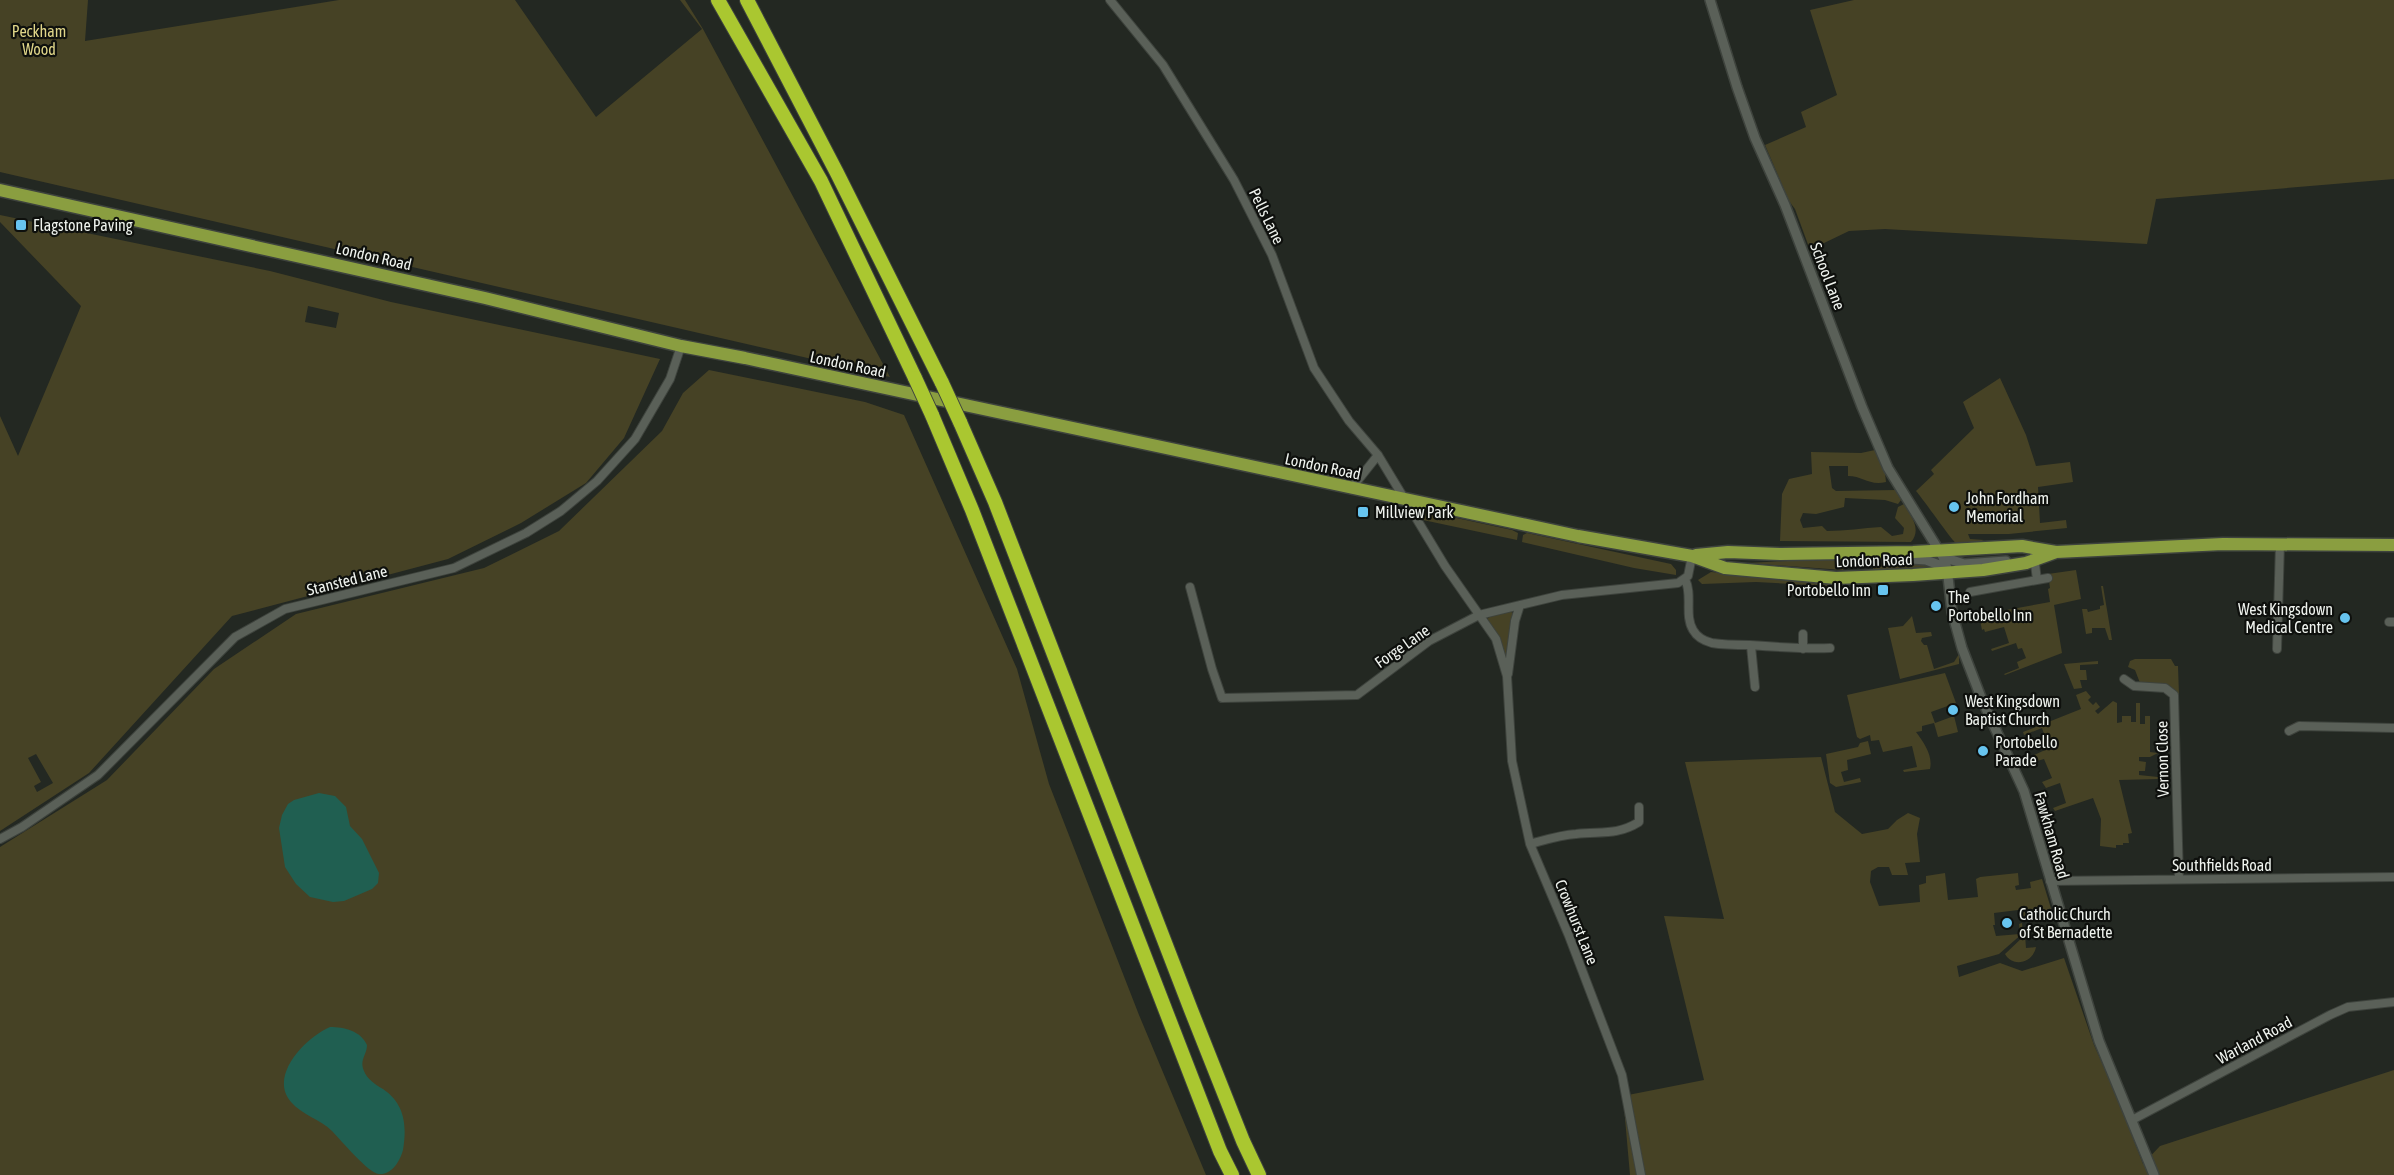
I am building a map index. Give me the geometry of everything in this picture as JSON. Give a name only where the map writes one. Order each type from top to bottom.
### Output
[{"type":"highway","points":[[718,0],[821,181],[932,415],[976,521],[1220,1150],[1232,1175]]},
{"type":"highway","points":[[747,0],[942,383],[995,502],[1195,1021],[1259,1175]]},
{"type":"main road","name":"London Road","points":[[0,190],[485,298],[681,346],[1578,537],[1692,556],[1725,568],[1799,576],[1856,578],[1947,571],[2056,552],[2121,547],[2280,543],[2394,545]]},
{"type":"main road","name":"London Road","points":[[1692,556],[1728,552],[1942,554],[2022,546],[2032,557]]},
{"type":"street","name":"Pells Lane","points":[[1110,0],[1162,65],[1234,180],[1272,255],[1292,315],[1314,368],[1349,421],[1378,455],[1405,500]]},
{"type":"street","name":"School Lane","points":[[1710,0],[1755,138],[1785,205],[1862,407],[1888,468],[1942,554],[1947,571]]},
{"type":"street","name":"Stansted Lane","points":[[0,839],[22,827],[98,775],[235,637],[285,609],[454,568],[526,533],[561,511],[597,482],[635,439],[670,379],[681,346]]},
{"type":"street","points":[[1352,489],[1378,455]]},
{"type":"street","name":"Crowhurst Lane","points":[[1405,500],[1445,566],[1496,639],[1507,676],[1512,761],[1530,844],[1569,936],[1622,1075],[1641,1175]]},
{"type":"street","points":[[2277,649],[2280,543]]},
{"type":"street","points":[[1858,553],[1885,558],[1926,560],[1947,571]]},
{"type":"street","points":[[1692,556],[1690,572],[1685,579],[1688,585],[1690,622],[1698,636],[1712,643],[1803,649],[1830,648]]},
{"type":"street","points":[[2032,557],[2037,580]]},
{"type":"street","name":"Fawkham Road","points":[[1947,571],[1952,612],[1962,648],[1982,700],[2024,791],[2099,1041],[2154,1175]]},
{"type":"street","points":[[1970,592],[2048,578]]},
{"type":"street","name":"Forge Lane","points":[[1190,587],[1222,698],[1357,695],[1429,640],[1479,615],[1562,595],[1670,584],[1685,579]]},
{"type":"street","name":"Crowhurst Lane","points":[[1507,676],[1520,605]]},
{"type":"street","points":[[1803,634],[1803,649]]},
{"type":"street","points":[[1751,646],[1755,687]]},
{"type":"street","name":"Vernon Close","points":[[2124,679],[2134,686],[2165,688],[2174,695],[2179,879]]},
{"type":"street","points":[[2289,731],[2298,726],[2394,728]]},
{"type":"street","points":[[1530,844],[1575,834],[1604,834],[1625,830],[1639,822],[1639,807]]},
{"type":"street","name":"Southfields Road","points":[[2050,881],[2394,877]]},
{"type":"street","name":"Warland Road","points":[[2132,1120],[2330,1015],[2348,1007],[2394,1002]]},
{"type":"green space","name":"Peckham Wood","points":[[0,0],[88,0],[85,41],[339,0],[515,0],[596,117],[702,29],[680,0],[685,0],[703,29],[890,377],[0,172]]},
{"type":"green space","points":[[1854,0],[2394,0],[2394,179],[2156,199],[2147,244],[1885,229],[1849,231],[1822,244],[1822,251],[1813,258],[1795,209],[1789,201],[1765,145],[1806,127],[1801,112],[1837,95],[1810,10]]},
{"type":"green space","points":[[0,215],[270,271],[391,302],[660,359],[624,438],[586,483],[521,523],[448,559],[232,616],[89,773],[0,831],[0,416],[18,456],[81,306],[0,222]],"holes":[[[308,306],[339,313],[336,328],[305,322]],[[36,754],[53,783],[37,792],[34,786],[41,782],[28,758]]]},
{"type":"green space","points":[[709,370],[865,402],[904,415],[1017,669],[1049,784],[1139,1015],[1206,1175],[0,1175],[0,847],[107,780],[214,669],[296,614],[484,568],[559,531],[662,431],[683,393]]},
{"type":"green space","points":[[2000,378],[2026,435],[2036,466],[2070,462],[2073,482],[2038,487],[2040,523],[2066,520],[2067,528],[2009,534],[1968,534],[1970,539],[1984,540],[1963,545],[1954,541],[1916,491],[1934,474],[1931,470],[1974,428],[1963,402]]},
{"type":"green space","points":[[1875,450],[1885,473],[1886,482],[1875,483],[1848,476],[1848,466],[1829,466],[1832,488],[1836,491],[1896,490],[1901,500],[1898,504],[1885,500],[1845,498],[1844,507],[1816,514],[1803,513],[1800,520],[1803,528],[1822,526],[1827,531],[1840,531],[1881,527],[1892,536],[1903,534],[1904,528],[1895,518],[1898,507],[1904,504],[1912,518],[1916,532],[1911,542],[1780,541],[1782,494],[1789,479],[1812,474],[1811,452],[1861,453]]},
{"type":"green space","points":[[1424,511],[1512,530],[1518,533],[1517,540],[1423,520],[1420,514]]},
{"type":"green space","points":[[1527,533],[1671,564],[1676,570],[1676,575],[1634,568],[1522,542],[1523,535]]},
{"type":"green space","points":[[1847,558],[1843,570],[1747,563]]},
{"type":"green space","points":[[1873,558],[1928,565],[1925,569],[1873,572]]},
{"type":"green space","points":[[2076,570],[2081,599],[2054,605],[2062,653],[2005,675],[2019,668],[2017,662],[2026,658],[2022,648],[2018,649],[2016,643],[1992,651],[1991,649],[2009,643],[2004,627],[1985,632],[1984,629],[1982,630],[1979,615],[2050,602],[2048,574]]},
{"type":"green space","points":[[1711,572],[1841,584],[1845,587],[1756,582],[1702,584],[1698,580]]},
{"type":"green space","points":[[2101,586],[2103,586],[2112,640],[2109,640],[2105,628],[2092,628],[2092,633],[2086,634],[2082,609],[2087,609],[2088,612],[2100,609],[2100,606],[2104,605]]},
{"type":"green space","points":[[1510,611],[1514,614],[1506,658],[1487,619]]},
{"type":"green space","points":[[1912,616],[1916,633],[1931,632],[1932,636],[1922,638],[1921,641],[1927,645],[1934,669],[1954,662],[1959,654],[1959,664],[1900,679],[1888,628],[1903,626]]},
{"type":"green space","points":[[2171,659],[2175,666],[2178,666],[2179,695],[2168,686],[2140,683],[2135,670],[2128,667],[2130,661]]},
{"type":"green space","points":[[2098,661],[2098,664],[2080,665],[2080,670],[2086,670],[2087,680],[2080,680],[2082,688],[2074,689],[2064,664]]},
{"type":"green space","points":[[1945,673],[1956,703],[1931,712],[1935,723],[1954,716],[1958,732],[1938,737],[1934,723],[1922,726],[1922,731],[1916,732],[1929,754],[1930,769],[1904,772],[1903,770],[1917,767],[1912,746],[1883,752],[1879,740],[1871,741],[1870,735],[1860,739],[1857,737],[1847,695]]},
{"type":"green space","points":[[2086,691],[2091,697],[2088,700],[2093,705],[2096,702],[2100,707],[2095,711],[2098,714],[2113,701],[2117,703],[2117,723],[2122,722],[2122,716],[2131,716],[2131,722],[2136,722],[2136,703],[2140,703],[2140,724],[2145,724],[2145,716],[2150,716],[2150,752],[2158,753],[2150,757],[2139,757],[2139,761],[2146,762],[2145,771],[2139,771],[2139,775],[2159,779],[2119,780],[2132,833],[2128,834],[2129,843],[2116,845],[2116,848],[2100,846],[2101,819],[2093,798],[2055,811],[2053,808],[2066,803],[2060,783],[2046,788],[2042,782],[2052,778],[2044,759],[2034,762],[2032,756],[2045,750],[2044,745],[2048,742],[2046,739],[2039,739],[2045,737],[2042,728],[2024,735],[2023,732],[2081,709],[2076,695]]},
{"type":"green space","points":[[1868,741],[1871,754],[1847,760],[1848,770],[1841,772],[1844,782],[1860,778],[1861,782],[1836,787],[1830,783],[1826,754],[1858,747],[1860,743]]},
{"type":"green space","points":[[1821,757],[1835,812],[1862,834],[1888,829],[1908,813],[1920,818],[1917,834],[1920,862],[1905,863],[1908,875],[1892,875],[1889,867],[1878,867],[1871,871],[1870,882],[1879,906],[1920,902],[1919,885],[1926,883],[1926,876],[1945,873],[1948,900],[1978,897],[1976,879],[1980,877],[2018,873],[2019,885],[2015,886],[2016,890],[2031,888],[2030,882],[2042,879],[2053,915],[2023,920],[2018,910],[1994,913],[1995,925],[1993,925],[1996,936],[2020,934],[2019,924],[2022,923],[2023,933],[1999,954],[1957,966],[1959,977],[2000,963],[2022,971],[2064,958],[2094,1045],[2143,1164],[2160,1146],[2394,1070],[2394,1175],[1630,1175],[1623,1096],[1704,1080],[1664,916],[1724,919],[1685,762]]},
{"type":"green space","points":[[2025,935],[2026,948],[2036,947],[2034,952],[2027,960],[2013,961],[2005,954]]},
{"type":"shaded area","points":[[319,793],[335,796],[346,807],[350,826],[362,839],[379,873],[378,883],[372,889],[344,901],[333,902],[310,897],[296,884],[285,867],[279,828],[282,815],[288,804],[294,800]]},
{"type":"shaded area","points":[[330,1027],[352,1031],[361,1036],[367,1045],[362,1064],[365,1074],[396,1101],[403,1116],[405,1132],[403,1150],[398,1163],[384,1174],[368,1168],[332,1131],[295,1106],[285,1092],[284,1081],[293,1058],[311,1039]]},
{"type":"place","name":"Flagstone Paving","points":[[21,225]]},
{"type":"place","name":"John Fordham Memorial","points":[[1954,507]]},
{"type":"place","name":"Millview Park","points":[[1363,512]]},
{"type":"place","name":"Portobello Inn","points":[[1883,590]]},
{"type":"place","name":"The Portobello Inn","points":[[1936,606]]},
{"type":"place","name":"West Kingsdown Medical Centre","points":[[2345,618]]},
{"type":"place","name":"West Kingsdown Baptist Church","points":[[1953,710]]},
{"type":"place","name":"Portobello Parade","points":[[1983,751]]},
{"type":"place","name":"Catholic Church of St Bernadette","points":[[2007,923]]}]
